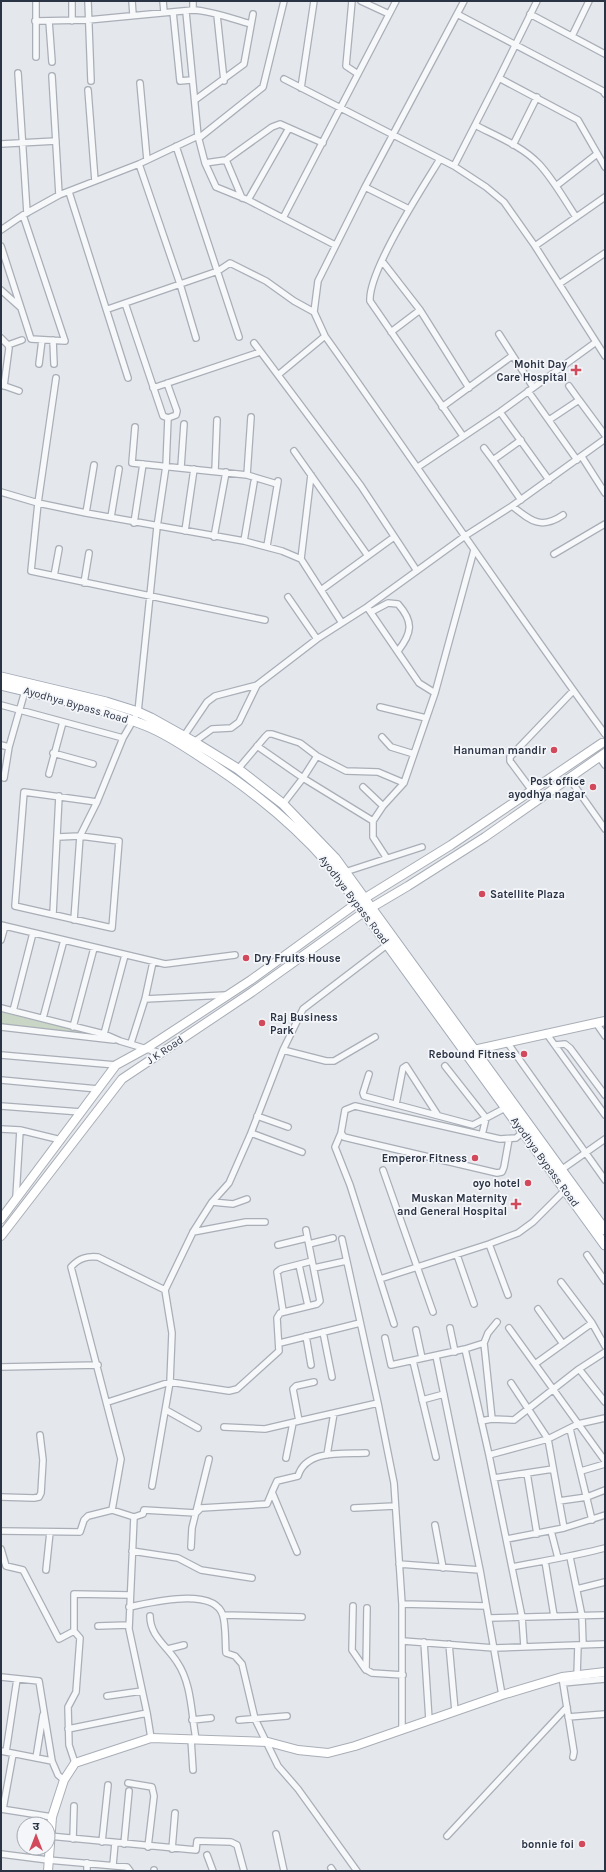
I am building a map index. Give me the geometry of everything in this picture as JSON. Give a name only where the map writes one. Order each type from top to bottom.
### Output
[{"type":"main road","name":"Ayodhya Bypass Road","points":[[1,676],[138,712],[184,736],[238,769],[283,804],[317,837],[345,872],[388,944],[561,1170],[605,1230]]},
{"type":"main road","name":"Ayodhya Bypass Road","points":[[1,685],[104,711],[148,726],[188,748],[243,784],[291,824],[310,843],[361,901]]},
{"type":"main road","name":"Ayodhya Bypass Road","points":[[367,910],[469,1050],[505,1108],[605,1245]]},
{"type":"street","points":[[36,1],[36,57]]},
{"type":"street","points":[[72,1],[72,21]]},
{"type":"street","points":[[88,1],[91,81]]},
{"type":"street","points":[[132,1],[133,15]]},
{"type":"street","points":[[164,1],[164,12]]},
{"type":"street","points":[[193,1],[193,10]]},
{"type":"street","points":[[1,230],[25,214],[59,195],[138,164],[198,137],[264,87],[284,1]]},
{"type":"street","points":[[301,88],[314,1]]},
{"type":"street","points":[[352,1],[346,66],[358,74]]},
{"type":"street","points":[[361,1],[389,14]]},
{"type":"street","points":[[283,218],[396,1]]},
{"type":"street","points":[[464,1],[335,245],[318,281],[314,312],[325,336],[474,550],[605,734],[603,746]]},
{"type":"street","points":[[454,166],[536,1]]},
{"type":"street","points":[[572,36],[589,1]]},
{"type":"street","points":[[35,21],[88,20],[164,12],[186,12],[193,10],[209,11],[217,15],[251,24]]},
{"type":"street","points":[[173,12],[180,81],[191,80]]},
{"type":"street","points":[[186,12],[191,80],[195,100],[198,137],[205,163],[216,187],[248,200],[335,245]]},
{"type":"street","points":[[195,100],[224,81],[244,64],[253,14]]},
{"type":"street","points":[[457,14],[603,91],[605,94]]},
{"type":"street","points":[[530,14],[604,51]]},
{"type":"street","points":[[217,15],[224,81]]},
{"type":"street","points":[[49,21],[52,62]]},
{"type":"street","points":[[1,246],[31,340],[66,341],[25,214],[18,73]]},
{"type":"street","points":[[52,76],[59,195]]},
{"type":"street","points":[[499,78],[578,120],[605,167]]},
{"type":"street","points":[[284,79],[454,166],[486,187],[504,202],[535,246],[605,356]]},
{"type":"street","points":[[140,83],[147,160]]},
{"type":"street","points":[[88,90],[95,181]]},
{"type":"street","points":[[513,145],[537,97]]},
{"type":"street","points":[[205,163],[226,160],[272,127],[280,124],[322,143]]},
{"type":"street","points":[[475,125],[513,145],[538,163],[556,186],[576,217]]},
{"type":"street","points":[[248,200],[288,128]]},
{"type":"street","points":[[1,144],[56,141]]},
{"type":"street","points":[[176,146],[239,338]]},
{"type":"street","points":[[556,186],[597,154]]},
{"type":"street","points":[[440,159],[409,209],[382,261],[369,292],[370,301],[390,332],[463,436]]},
{"type":"street","points":[[226,160],[242,198]]},
{"type":"street","points":[[138,164],[180,284],[196,338]]},
{"type":"street","points":[[365,187],[409,209]]},
{"type":"street","points":[[69,192],[108,309],[128,378]]},
{"type":"street","points":[[535,246],[605,197]]},
{"type":"street","points":[[559,284],[605,253]]},
{"type":"street","points":[[382,261],[420,310],[469,388]]},
{"type":"street","points":[[108,309],[218,271],[230,263],[266,281],[294,301],[314,312]]},
{"type":"street","points":[[1,290],[21,308]]},
{"type":"street","points":[[125,303],[163,416],[168,418],[176,415],[177,411],[167,384]]},
{"type":"street","points":[[390,332],[420,310]]},
{"type":"street","points":[[499,334],[533,387]]},
{"type":"street","points":[[278,375],[325,336]]},
{"type":"street","points":[[1,338],[8,345]]},
{"type":"street","points":[[8,345],[22,340]]},
{"type":"street","points":[[39,364],[42,340]]},
{"type":"street","points":[[53,340],[54,364]]},
{"type":"street","points":[[418,468],[500,412],[596,342]]},
{"type":"street","points":[[254,343],[361,486],[417,571]]},
{"type":"street","points":[[8,345],[3,385],[19,391]]},
{"type":"street","points":[[153,388],[260,352]]},
{"type":"street","points":[[442,407],[512,356]]},
{"type":"street","points":[[56,378],[38,503],[31,571],[265,620]]},
{"type":"street","points":[[569,386],[605,435]]},
{"type":"street","points":[[528,391],[605,493]]},
{"type":"street","points":[[550,420],[579,400]]},
{"type":"street","points":[[500,412],[549,480]]},
{"type":"street","points":[[247,475],[251,417]]},
{"type":"street","points":[[74,920],[80,836],[97,802],[123,738],[134,722],[138,712],[157,527],[166,466],[168,418]]},
{"type":"street","points":[[214,471],[217,420]]},
{"type":"street","points":[[181,468],[184,424]]},
{"type":"street","points":[[135,426],[132,463],[226,472],[278,482],[267,546]]},
{"type":"street","points":[[369,610],[417,571],[465,536],[521,500],[605,439]]},
{"type":"street","points":[[493,460],[521,440]]},
{"type":"street","points":[[484,448],[521,500]]},
{"type":"street","points":[[294,451],[368,556]]},
{"type":"street","points":[[134,523],[143,464]]},
{"type":"street","points":[[86,513],[94,466]]},
{"type":"street","points":[[111,518],[119,469]]},
{"type":"street","points":[[185,531],[194,469]]},
{"type":"street","points":[[214,537],[226,472]]},
{"type":"street","points":[[300,559],[311,475]]},
{"type":"street","points":[[244,541],[254,482]]},
{"type":"street","points":[[1,492],[38,503],[134,523],[244,541],[282,550],[300,559],[342,623]]},
{"type":"street","points":[[512,506],[526,517],[542,524],[554,522],[563,515]]},
{"type":"street","points":[[554,554],[605,524]]},
{"type":"street","points":[[321,590],[394,537]]},
{"type":"street","points":[[54,576],[59,548]]},
{"type":"street","points":[[386,857],[373,836],[373,821],[383,806],[404,783],[435,693],[474,550]]},
{"type":"street","points":[[84,583],[89,553]]},
{"type":"street","points":[[288,597],[317,639]]},
{"type":"street","points":[[184,736],[207,702],[215,696],[257,685],[317,639],[342,623],[369,610],[388,604],[398,604],[401,608],[409,621],[410,629],[406,640],[398,651]]},
{"type":"street","points":[[369,610],[419,683],[435,693]]},
{"type":"street","points":[[194,742],[212,730],[235,726],[239,722],[257,685]]},
{"type":"street","points":[[539,800],[510,761],[510,757],[573,690]]},
{"type":"street","points":[[4,778],[9,747],[25,691]]},
{"type":"street","points":[[1,705],[123,738]]},
{"type":"street","points":[[380,707],[426,718]]},
{"type":"street","points":[[49,774],[53,754],[63,722]]},
{"type":"street","points":[[238,769],[268,734],[272,734],[300,743],[317,756],[346,771],[378,772],[404,783]]},
{"type":"street","points":[[382,737],[391,747],[414,754]]},
{"type":"street","points":[[1,745],[9,747]]},
{"type":"street","points":[[258,746],[303,778],[373,821]]},
{"type":"street","name":"J K Road","points":[[1,1219],[116,1065],[147,1048],[251,980],[361,901],[451,845],[532,789],[603,746]]},
{"type":"street","points":[[53,754],[93,764]]},
{"type":"street","points":[[602,755],[605,765]]},
{"type":"street","name":"J K Road","points":[[1,1236],[122,1078],[252,992],[367,910],[415,882],[539,800],[602,755]]},
{"type":"street","points":[[283,804],[303,778],[317,756]]},
{"type":"street","points":[[569,778],[605,829]]},
{"type":"street","points":[[363,787],[383,806]]},
{"type":"street","points":[[58,837],[80,836],[119,841],[112,928],[15,906],[24,792],[97,802]]},
{"type":"street","points":[[53,914],[59,796]]},
{"type":"street","points":[[345,872],[386,857],[422,847]]},
{"type":"street","points":[[1,940],[3,925],[165,964],[235,955]]},
{"type":"street","points":[[13,1011],[33,933]]},
{"type":"street","points":[[43,1018],[64,940]]},
{"type":"street","points":[[152,1486],[170,1382],[172,1333],[165,1290],[193,1232],[212,1202],[229,1183],[251,1133],[284,1050],[303,1009],[388,944]]},
{"type":"street","points":[[73,1027],[94,948]]},
{"type":"street","points":[[104,1034],[125,955]]},
{"type":"street","points":[[130,1043],[145,999],[153,962]]},
{"type":"street","points":[[145,999],[226,995]]},
{"type":"street","points":[[1,1008],[104,1034],[120,1041]]},
{"type":"street","points":[[469,1050],[605,1021]]},
{"type":"street","points":[[596,1023],[605,1036]]},
{"type":"street","points":[[1,1027],[120,1041],[160,1053]]},
{"type":"street","points":[[174,1030],[180,1039]]},
{"type":"street","points":[[546,1033],[605,1115]]},
{"type":"street","points":[[284,1050],[326,1061],[334,1061],[375,1037]]},
{"type":"street","points":[[506,1042],[605,1180]]},
{"type":"street","points":[[555,1045],[565,1044],[570,1048],[605,1095]]},
{"type":"street","points":[[1,1055],[116,1065]]},
{"type":"street","points":[[396,1104],[403,1068],[406,1066],[437,1114]]},
{"type":"street","points":[[445,1066],[486,1118]]},
{"type":"street","points":[[369,1074],[363,1093],[364,1096],[437,1114],[473,1125],[505,1108]]},
{"type":"street","points":[[1,1080],[98,1089]]},
{"type":"street","points":[[1,1106],[81,1112]]},
{"type":"street","points":[[394,1324],[350,1185],[334,1147],[341,1133],[345,1110],[355,1106],[509,1140],[516,1138],[523,1132]]},
{"type":"street","points":[[257,1116],[288,1127]]},
{"type":"street","points":[[482,1135],[486,1118]]},
{"type":"street","points":[[1,1129],[20,1130],[61,1140]]},
{"type":"street","points":[[16,1198],[20,1130]]},
{"type":"street","points":[[251,1133],[302,1152]]},
{"type":"street","points":[[341,1133],[344,1137],[352,1140],[497,1173],[502,1172],[504,1167],[509,1140]]},
{"type":"street","points":[[561,1170],[605,1139]]},
{"type":"street","points":[[383,1170],[433,1312]]},
{"type":"street","points":[[380,1279],[489,1244],[523,1229],[566,1190]]},
{"type":"street","points":[[212,1202],[232,1204],[247,1198]]},
{"type":"street","points":[[193,1232],[246,1222],[265,1222]]},
{"type":"street","points":[[108,1402],[170,1382],[233,1391],[277,1354],[280,1343],[277,1318],[283,1311],[320,1302],[306,1230]]},
{"type":"street","points":[[278,1245],[333,1238]]},
{"type":"street","points":[[342,1239],[394,1483],[402,1604],[402,1729]]},
{"type":"street","points":[[489,1244],[508,1295]]},
{"type":"street","points":[[457,1255],[474,1304]]},
{"type":"street","points":[[112,1510],[121,1459],[108,1402],[71,1267],[75,1262],[88,1256],[98,1257],[165,1290]]},
{"type":"street","points":[[587,1256],[605,1281]]},
{"type":"street","points":[[283,1311],[277,1272],[281,1269],[312,1261]]},
{"type":"street","points":[[314,1268],[346,1261]]},
{"type":"street","points":[[299,1265],[308,1306]]},
{"type":"street","points":[[562,1282],[603,1339],[605,1346]]},
{"type":"street","points":[[538,1309],[563,1344]]},
{"type":"street","points":[[492,1419],[484,1343],[488,1332],[497,1322]]},
{"type":"street","points":[[280,1343],[360,1323]]},
{"type":"street","points":[[535,1364],[592,1323]]},
{"type":"street","points":[[450,1328],[455,1352]]},
{"type":"street","points":[[509,1328],[605,1461]]},
{"type":"street","points":[[416,1330],[422,1358]]},
{"type":"street","points":[[323,1332],[332,1377]]},
{"type":"street","points":[[306,1336],[311,1365]]},
{"type":"street","points":[[385,1338],[391,1365],[455,1352],[484,1343]]},
{"type":"street","points":[[464,1349],[507,1539],[522,1617],[524,1646]]},
{"type":"street","points":[[481,1422],[492,1419],[514,1420],[578,1369],[605,1352]]},
{"type":"street","points":[[436,1356],[480,1570],[502,1695]]},
{"type":"street","points":[[413,1361],[436,1457]]},
{"type":"street","points":[[1,1367],[98,1365]]},
{"type":"street","points":[[578,1369],[605,1402]]},
{"type":"street","points":[[286,1458],[296,1422],[293,1389],[296,1386],[314,1382]]},
{"type":"street","points":[[511,1383],[548,1439],[564,1528]]},
{"type":"street","points":[[422,1400],[444,1394]]},
{"type":"street","points":[[224,1428],[265,1429],[378,1403]]},
{"type":"street","points":[[166,1410],[198,1428]]},
{"type":"street","points":[[327,1455],[334,1413]]},
{"type":"street","points":[[489,1455],[548,1439],[578,1424],[603,1418],[605,1425]]},
{"type":"street","points":[[570,1429],[592,1520]]},
{"type":"street","points":[[1,1497],[39,1497],[41,1493],[43,1460],[40,1435]]},
{"type":"street","points":[[1,1531],[80,1532],[84,1520],[88,1516],[112,1510],[134,1517],[143,1514],[144,1510],[196,1513],[201,1508],[267,1504],[277,1481],[298,1476],[300,1470],[309,1460],[327,1455],[366,1453]]},
{"type":"street","points":[[190,1547],[196,1513],[209,1459]]},
{"type":"street","points":[[581,1471],[605,1464]]},
{"type":"street","points":[[494,1478],[554,1468]]},
{"type":"street","points":[[527,1473],[537,1534]]},
{"type":"street","points":[[559,1501],[587,1497],[605,1490]]},
{"type":"street","points":[[272,1492],[296,1552]]},
{"type":"street","points":[[354,1508],[395,1506]]},
{"type":"street","points":[[507,1539],[564,1528],[605,1516]]},
{"type":"street","points":[[134,1517],[129,1625],[151,1738]]},
{"type":"street","points":[[435,1525],[443,1568]]},
{"type":"street","points":[[551,1531],[558,1558]]},
{"type":"street","points":[[46,1570],[50,1532]]},
{"type":"street","points":[[512,1568],[558,1558],[570,1557],[605,1548]]},
{"type":"street","points":[[1,1549],[6,1566],[23,1570],[59,1639],[74,1631]]},
{"type":"street","points":[[132,1551],[178,1558],[201,1570],[252,1578]]},
{"type":"street","points":[[570,1557],[582,1616],[577,1676]]},
{"type":"street","points":[[544,1561],[554,1616]]},
{"type":"street","points":[[399,1564],[480,1570]]},
{"type":"street","points":[[577,1589],[605,1582]]},
{"type":"street","points":[[75,1763],[69,1745],[68,1729],[68,1707],[76,1692],[80,1638],[74,1631],[74,1594],[130,1595]]},
{"type":"street","points":[[129,1606],[175,1598],[209,1601],[219,1609],[223,1615],[226,1653],[235,1656],[242,1664],[255,1719],[268,1742],[278,1766],[298,1789],[356,1871]]},
{"type":"street","points":[[402,1604],[486,1606]]},
{"type":"street","points":[[353,1606],[352,1650],[366,1670],[372,1673],[403,1675]]},
{"type":"street","points":[[366,1670],[367,1608]]},
{"type":"street","points":[[223,1615],[302,1617]]},
{"type":"street","points":[[489,1618],[605,1615]]},
{"type":"street","points":[[150,1616],[152,1633],[168,1649],[186,1678],[192,1720],[193,1770]]},
{"type":"street","points":[[98,1626],[129,1625]]},
{"type":"street","points":[[403,1641],[494,1648],[605,1644]]},
{"type":"street","points":[[424,1642],[429,1720]]},
{"type":"street","points":[[449,1644],[454,1711]]},
{"type":"street","points":[[168,1649],[184,1645]]},
{"type":"street","points":[[52,1816],[64,1780],[75,1763],[151,1738],[268,1742],[298,1750],[328,1752],[355,1746],[502,1695],[577,1676],[605,1672]]},
{"type":"street","points":[[1,1677],[39,1681],[52,1761],[58,1775],[64,1780]]},
{"type":"street","points":[[17,1679],[4,1751],[52,1761]]},
{"type":"street","points":[[562,1680],[605,1679]]},
{"type":"street","points":[[562,1680],[574,1752],[573,1757]]},
{"type":"street","points":[[107,1696],[142,1691]]},
{"type":"street","points":[[447,1836],[567,1707]]},
{"type":"street","points":[[36,1758],[44,1710]]},
{"type":"street","points":[[68,1729],[147,1713]]},
{"type":"street","points":[[568,1717],[605,1714]]},
{"type":"street","points":[[239,1720],[287,1716]]},
{"type":"street","points":[[192,1720],[211,1718]]},
{"type":"street","points":[[13,1754],[2,1809],[46,1816]]},
{"type":"street","points":[[128,1784],[152,1788],[154,1796],[148,1847]]},
{"type":"street","points":[[102,1842],[108,1786]]},
{"type":"street","points":[[124,1844],[129,1791]]},
{"type":"street","points":[[73,1839],[74,1806]]},
{"type":"street","points":[[172,1849],[175,1814]]},
{"type":"street","points":[[276,1834],[284,1871]]},
{"type":"street","points":[[56,1837],[148,1847],[196,1850],[197,1841],[231,1842],[238,1845],[244,1871]]},
{"type":"street","points":[[109,1867],[115,1843]]},
{"type":"street","points":[[1,1854],[87,1863],[109,1867],[127,1867],[130,1871]]},
{"type":"street","points":[[207,1855],[213,1871]]},
{"type":"street","points":[[48,1856],[48,1871]]},
{"type":"street","points":[[87,1863],[87,1871]]},
{"type":"green space","points":[[1,1012],[99,1036],[1,1024]]},
{"type":"place","name":"Mohit Day Care Hospital","points":[[576,370]]},
{"type":"place","name":"Hanuman mandir","points":[[554,750]]},
{"type":"place","name":"Post office ayodhya nagar","points":[[593,787]]},
{"type":"place","name":"Satellite Plaza","points":[[482,894]]},
{"type":"place","name":"Dry Fruits House","points":[[246,958]]},
{"type":"place","name":"Raj Business Park","points":[[262,1023]]},
{"type":"place","name":"Rebound Fitness","points":[[524,1054]]},
{"type":"place","name":"Emperor Fitness","points":[[475,1158]]},
{"type":"place","name":"oyo hotel","points":[[528,1183]]},
{"type":"place","name":"Muskan Maternity and General Hospital","points":[[516,1204]]},
{"type":"place","name":"bonnie foi","points":[[582,1844]]}]
